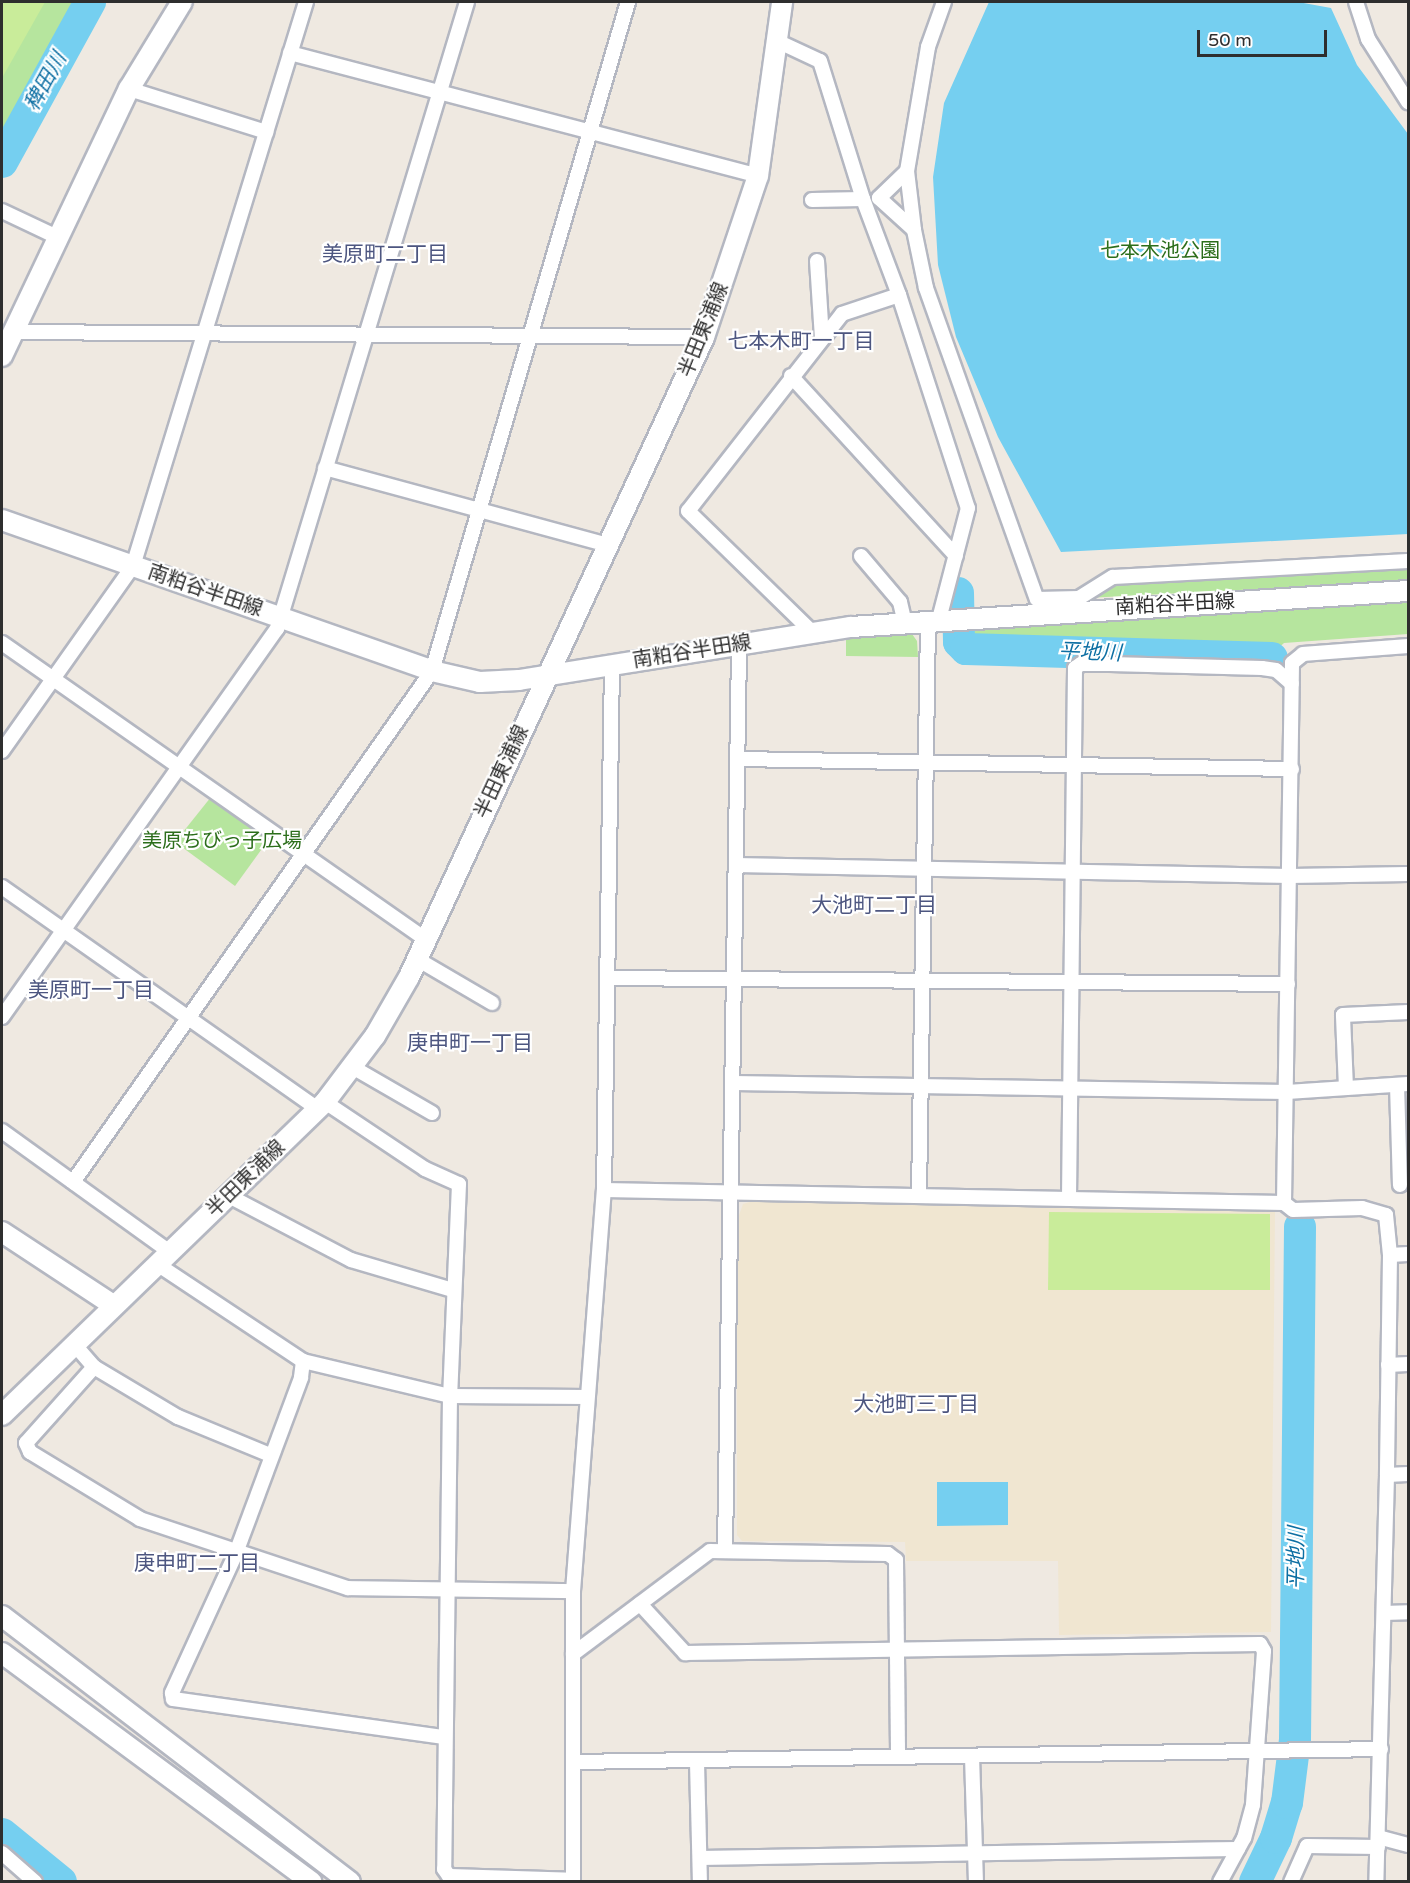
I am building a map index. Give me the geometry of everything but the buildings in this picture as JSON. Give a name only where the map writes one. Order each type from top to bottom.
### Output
[{"type":"main road","points":[[2,356],[129,89],[182,2]]},
{"type":"main road","name":"半田東浦線","points":[[2,1415],[321,1106],[354,1068],[417,958],[704,337],[758,176],[782,2]]},
{"type":"main road","name":"南粕谷半田線","points":[[2,520],[432,671],[480,682],[612,665],[812,632],[946,619],[1408,591]]},
{"type":"main road","points":[[2,1232],[113,1305]]},
{"type":"main road","points":[[2,1616],[350,1881]]},
{"type":"main road","points":[[2,1653],[311,1881]]},
{"type":"street","points":[[2,751],[133,566],[306,2]]},
{"type":"street","points":[[2,1017],[277,629],[369,332],[467,2]]},
{"type":"street","points":[[73,1182],[432,671],[628,2]]},
{"type":"street","points":[[944,2],[928,47],[907,171],[914,231],[926,288],[1036,599],[1079,598],[1113,577],[1408,561]]},
{"type":"street","points":[[1356,2],[1368,39],[1408,102]]},
{"type":"street","points":[[777,41],[820,61],[871,198],[899,295],[968,508],[956,556],[925,761],[919,1195]]},
{"type":"street","points":[[290,53],[758,176]]},
{"type":"street","points":[[129,89],[266,132]]},
{"type":"street","points":[[812,201],[871,198],[907,171]]},
{"type":"street","points":[[871,198],[914,231]]},
{"type":"street","points":[[2,211],[59,238]]},
{"type":"street","points":[[817,261],[822,338]]},
{"type":"street","points":[[812,632],[688,511],[791,376],[842,314],[899,295]]},
{"type":"street","points":[[14,332],[369,332],[704,337]]},
{"type":"street","points":[[791,376],[956,556]]},
{"type":"street","points":[[326,468],[608,545]]},
{"type":"street","points":[[861,556],[900,602],[905,623]]},
{"type":"street","points":[[2,643],[425,939]]},
{"type":"street","points":[[725,1550],[733,1193],[739,644]]},
{"type":"street","points":[[1284,1203],[1292,684],[1297,659],[1408,646]]},
{"type":"street","points":[[1069,1198],[1076,668],[1082,664],[1262,668],[1276,670],[1292,684]]},
{"type":"street","points":[[2,888],[187,1018],[321,1106],[424,1169],[459,1184],[450,1396],[444,1869],[448,1876],[573,1881],[573,1591],[604,1190],[612,665]]},
{"type":"street","points":[[739,759],[1292,769]]},
{"type":"street","points":[[736,865],[1290,876],[1408,874]]},
{"type":"street","points":[[417,958],[492,1003]]},
{"type":"street","points":[[607,978],[1288,984]]},
{"type":"street","points":[[1346,1088],[1343,1015],[1408,1012]]},
{"type":"street","points":[[354,1068],[432,1113]]},
{"type":"street","points":[[734,1083],[1287,1092],[1403,1084],[1400,1185]]},
{"type":"street","points":[[2,1131],[73,1182],[163,1258],[303,1361],[450,1396],[587,1397]]},
{"type":"street","points":[[604,1190],[1284,1203],[1293,1210],[1362,1208],[1386,1215],[1390,1255],[1387,1475],[1376,1881]]},
{"type":"street","points":[[229,1196],[351,1260],[453,1290]]},
{"type":"street","points":[[1390,1255],[1408,1254]]},
{"type":"street","points":[[74,1344],[94,1367],[178,1417],[270,1455]]},
{"type":"street","points":[[303,1361],[301,1378],[270,1455],[236,1553],[172,1693],[173,1699],[444,1737]]},
{"type":"street","points":[[1388,1365],[1408,1364]]},
{"type":"street","points":[[94,1367],[26,1443],[30,1452],[140,1519],[236,1553],[348,1588],[573,1591]]},
{"type":"street","points":[[1387,1475],[1408,1474]]},
{"type":"street","points":[[573,1654],[710,1551],[888,1554],[896,1560],[898,1757]]},
{"type":"street","points":[[640,1604],[678,1650],[685,1653],[1260,1644],[1264,1651],[1255,1751],[1253,1805],[1238,1849],[1220,1881]]},
{"type":"street","points":[[1384,1613],[1408,1612]]},
{"type":"street","points":[[573,1762],[697,1762],[1381,1749]]},
{"type":"street","points":[[972,1756],[976,1881]]},
{"type":"street","points":[[697,1762],[700,1881]]},
{"type":"street","points":[[1291,1881],[1306,1846],[1378,1842],[1408,1845]]},
{"type":"street","points":[[700,1858],[1238,1849]]},
{"type":"street","points":[[2,1853],[36,1881]]},
{"type":"shaded area","points":[[760,1199],[1275,1212],[1271,1632],[1059,1635],[1058,1561],[906,1561],[905,1542],[742,1541],[737,1535],[737,1221],[743,1204]]},
{"type":"green space","points":[[2,2],[84,2],[2,152]]},
{"type":"green space","points":[[2,2],[45,2],[2,78]]},
{"type":"green space","points":[[1408,568],[1408,581],[1087,598],[1113,584]]},
{"type":"green space","points":[[1408,602],[1408,634],[1284,643],[1273,653],[971,643],[965,626]]},
{"type":"green space","points":[[912,634],[917,641],[918,657],[846,656],[846,638]]},
{"type":"green space","name":"美原ちびっ子広場","points":[[211,797],[269,839],[235,886],[175,842]]},
{"type":"green space","points":[[1049,1212],[1270,1214],[1270,1290],[1048,1290]]},
{"type":"water","name":"七本木池公園","points":[[989,2],[1298,2],[1331,8],[1357,65],[1408,134],[1408,534],[1061,552],[998,437],[956,337],[938,265],[933,177],[944,103]]},
{"type":"water","points":[[937,1482],[1008,1482],[1008,1525],[937,1526]]},
{"type":"waterway","name":"稗田川","points":[[2,162],[90,2]]},
{"type":"waterway","name":"平地川","points":[[958,593],[959,642],[966,649],[1272,658]]},
{"type":"waterway","name":"平地川","points":[[1255,1882],[1276,1838],[1287,1803],[1295,1740],[1300,1227]]},
{"type":"waterway","name":"稗田川","points":[[2,1834],[61,1882]]},
{"type":"district","name":"美原町二丁目","points":[[385,255]]},
{"type":"district","name":"七本木町一丁目","points":[[801,342]]},
{"type":"district","name":"大池町二丁目","points":[[874,906]]},
{"type":"district","name":"美原町一丁目","points":[[91,991]]},
{"type":"district","name":"庚申町一丁目","points":[[470,1044]]},
{"type":"district","name":"大池町三丁目","points":[[916,1405]]},
{"type":"district","name":"庚申町二丁目","points":[[197,1564]]}]
